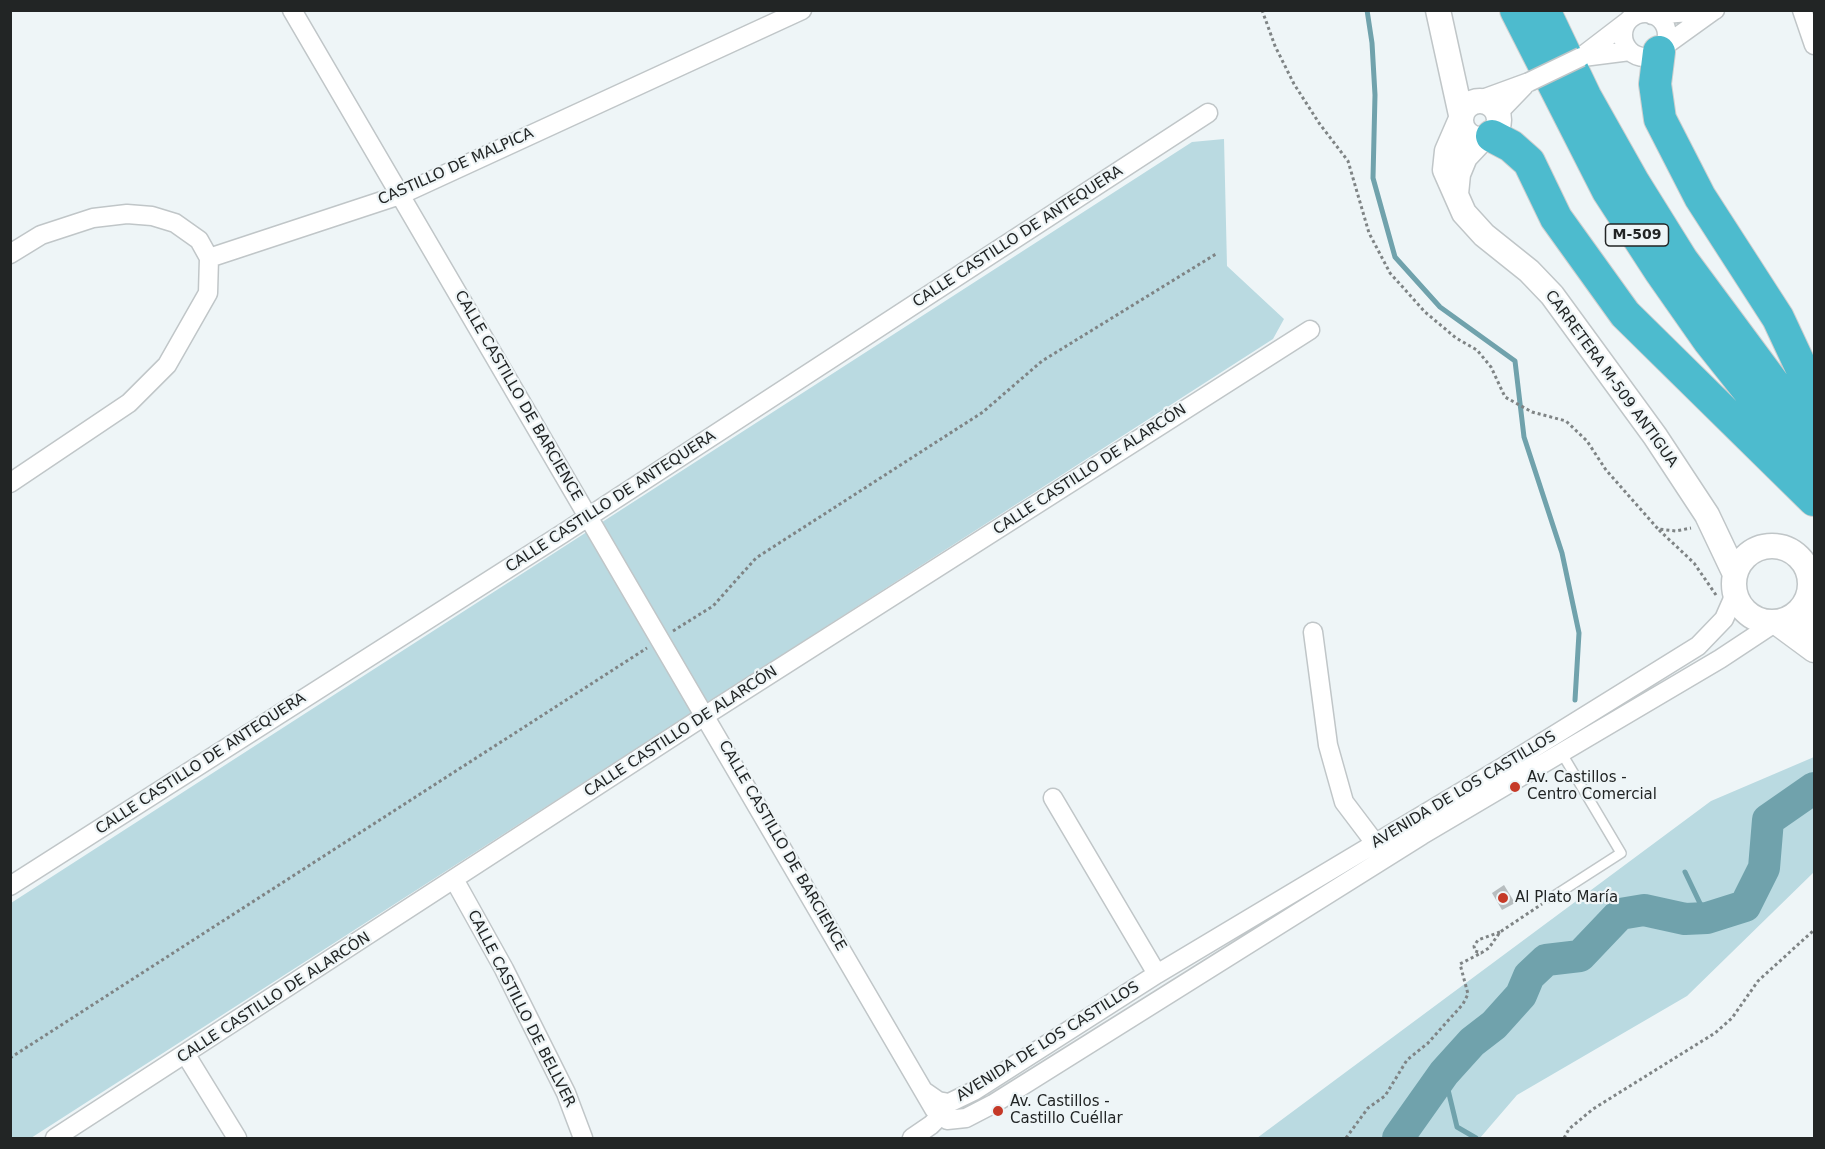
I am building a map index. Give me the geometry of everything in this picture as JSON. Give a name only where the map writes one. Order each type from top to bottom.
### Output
[{"type":"highway","name":"M-509","points":[[1516,10],[1608,191],[1709,341],[1815,473]]},
{"type":"highway","name":"M-509","points":[[1544,10],[1591,105],[1634,183],[1682,260],[1815,438]]},
{"type":"highway","points":[[1651,50],[1660,119],[1700,197],[1778,318],[1815,395]]},
{"type":"highway","points":[[1490,130],[1529,162],[1556,218],[1625,314],[1815,500]]},
{"type":"street","name":"CALLE CASTILLO DE BARCIENCE","points":[[292,10],[925,1092],[941,1109]]},
{"type":"street","name":"CASTILLO DE MALPICA","points":[[209,258],[400,195],[802,10]]},
{"type":"street","points":[[1438,10],[1466,112],[1467,135],[1490,130]]},
{"type":"street","points":[[1802,10],[1815,45]]},
{"type":"street","points":[[1466,112],[1581,57],[1638,15],[1714,11]]},
{"type":"street","points":[[1581,57],[1651,50],[1714,11]]},
{"type":"street","points":[[1638,15],[1623,36],[1651,50]]},
{"type":"street","points":[[1638,15],[1665,28],[1651,50]]},
{"type":"street","points":[[1456,200],[1458,174],[1465,157],[1529,82]]},
{"type":"street","points":[[1466,112],[1487,102],[1490,130]]},
{"type":"street","name":"CARRETERA M-509 ANTIGUA","points":[[1466,112],[1447,151],[1445,170],[1456,200],[1464,213],[1484,235],[1528,271],[1552,295],[1655,436],[1707,515],[1732,538],[1754,550]]},
{"type":"street","name":"CALLE CASTILLO DE ANTEQUERA","points":[[10,886],[589,517],[1208,113]]},
{"type":"street","points":[[10,254],[41,235],[93,218],[127,214],[153,216],[175,223],[199,240],[209,258],[207,293],[167,364],[129,403],[10,483]]},
{"type":"street","name":"CALLE CASTILLO DE ALARCÓN","points":[[56,1138],[455,881],[706,715],[1310,330]]},
{"type":"street","name":"CARRETERA M-509 ANTIGUA","points":[[1707,515],[1732,593]]},
{"type":"street","points":[[1777,546],[1798,556],[1810,573],[1805,603],[1792,616],[1776,622],[1762,621],[1750,616],[1732,593],[1738,564],[1754,550],[1777,546]]},
{"type":"street","name":"AVENIDA DE LOS CASTILLOS","points":[[1732,593],[1724,619],[1698,646],[1157,974],[974,1091],[941,1109],[955,1121],[993,1104],[1422,835],[1720,659],[1776,622]]},
{"type":"street","points":[[1805,603],[1815,628]]},
{"type":"street","points":[[1776,622],[1815,650]]},
{"type":"street","points":[[1313,632],[1328,745],[1344,801],[1375,843]]},
{"type":"street","points":[[1053,798],[1157,974]]},
{"type":"street","name":"CALLE CASTILLO DE BELLVER","points":[[455,881],[504,969],[556,1072],[584,1138]]},
{"type":"street","points":[[186,1055],[237,1138]]},
{"type":"street","points":[[912,1138],[941,1109]]},
{"type":"lane","points":[[1551,898],[1621,853],[1561,752]]},
{"type":"path","points":[[1262,10],[1275,46],[1294,84],[1319,123],[1348,161],[1369,233],[1390,273],[1425,312],[1476,350],[1491,367],[1505,397],[1532,412],[1566,421],[1573,427],[1658,529],[1694,563],[1732,593]]},
{"type":"path","points":[[10,1058],[713,606],[756,558],[983,412],[1042,361],[1215,254]]},
{"type":"path","points":[[1658,529],[1676,531],[1691,528],[1707,515]]},
{"type":"path","points":[[1481,953],[1475,951],[1474,946],[1478,940],[1500,932],[1551,898]]},
{"type":"path","points":[[1564,1138],[1569,1130],[1593,1109],[1715,1033],[1732,1018],[1758,981],[1815,930]]},
{"type":"path","points":[[1346,1138],[1368,1108],[1384,1096],[1407,1060],[1428,1042],[1462,1004],[1468,994],[1460,964],[1489,948],[1500,932]]},
{"type":"shaded area","points":[[1224,139],[1227,266],[1284,319],[1273,339],[31,1138],[11,1138],[11,903],[1192,142]]},
{"type":"shaded area","points":[[1814,757],[1814,872],[1687,996],[1517,1095],[1480,1138],[1257,1138],[1711,801]]},
{"type":"building","name":"Al Plato María","points":[[1504,885],[1515,903],[1502,910],[1492,893]]},
{"type":"waterway","points":[[1367,10],[1372,43],[1375,95],[1373,178],[1395,257],[1440,307],[1515,361],[1524,437],[1562,553],[1579,633],[1575,700]]},
{"type":"waterway","points":[[1398,1138],[1444,1073],[1472,1042],[1494,1025],[1521,995],[1529,976],[1546,960],[1580,956],[1620,914],[1644,910],[1685,919],[1707,918],[1745,906],[1764,868],[1768,820],[1814,788]]},
{"type":"waterway","points":[[1685,872],[1707,918]]},
{"type":"waterway","points":[[1444,1073],[1457,1127],[1476,1138]]},
{"type":"place","name":"Av. Castillos - Centro Comercial","points":[[1515,787]]},
{"type":"place","name":"Al Plato María","points":[[1503,898]]},
{"type":"place","name":"Av. Castillos - Castillo Cuéllar","points":[[998,1111]]}]
